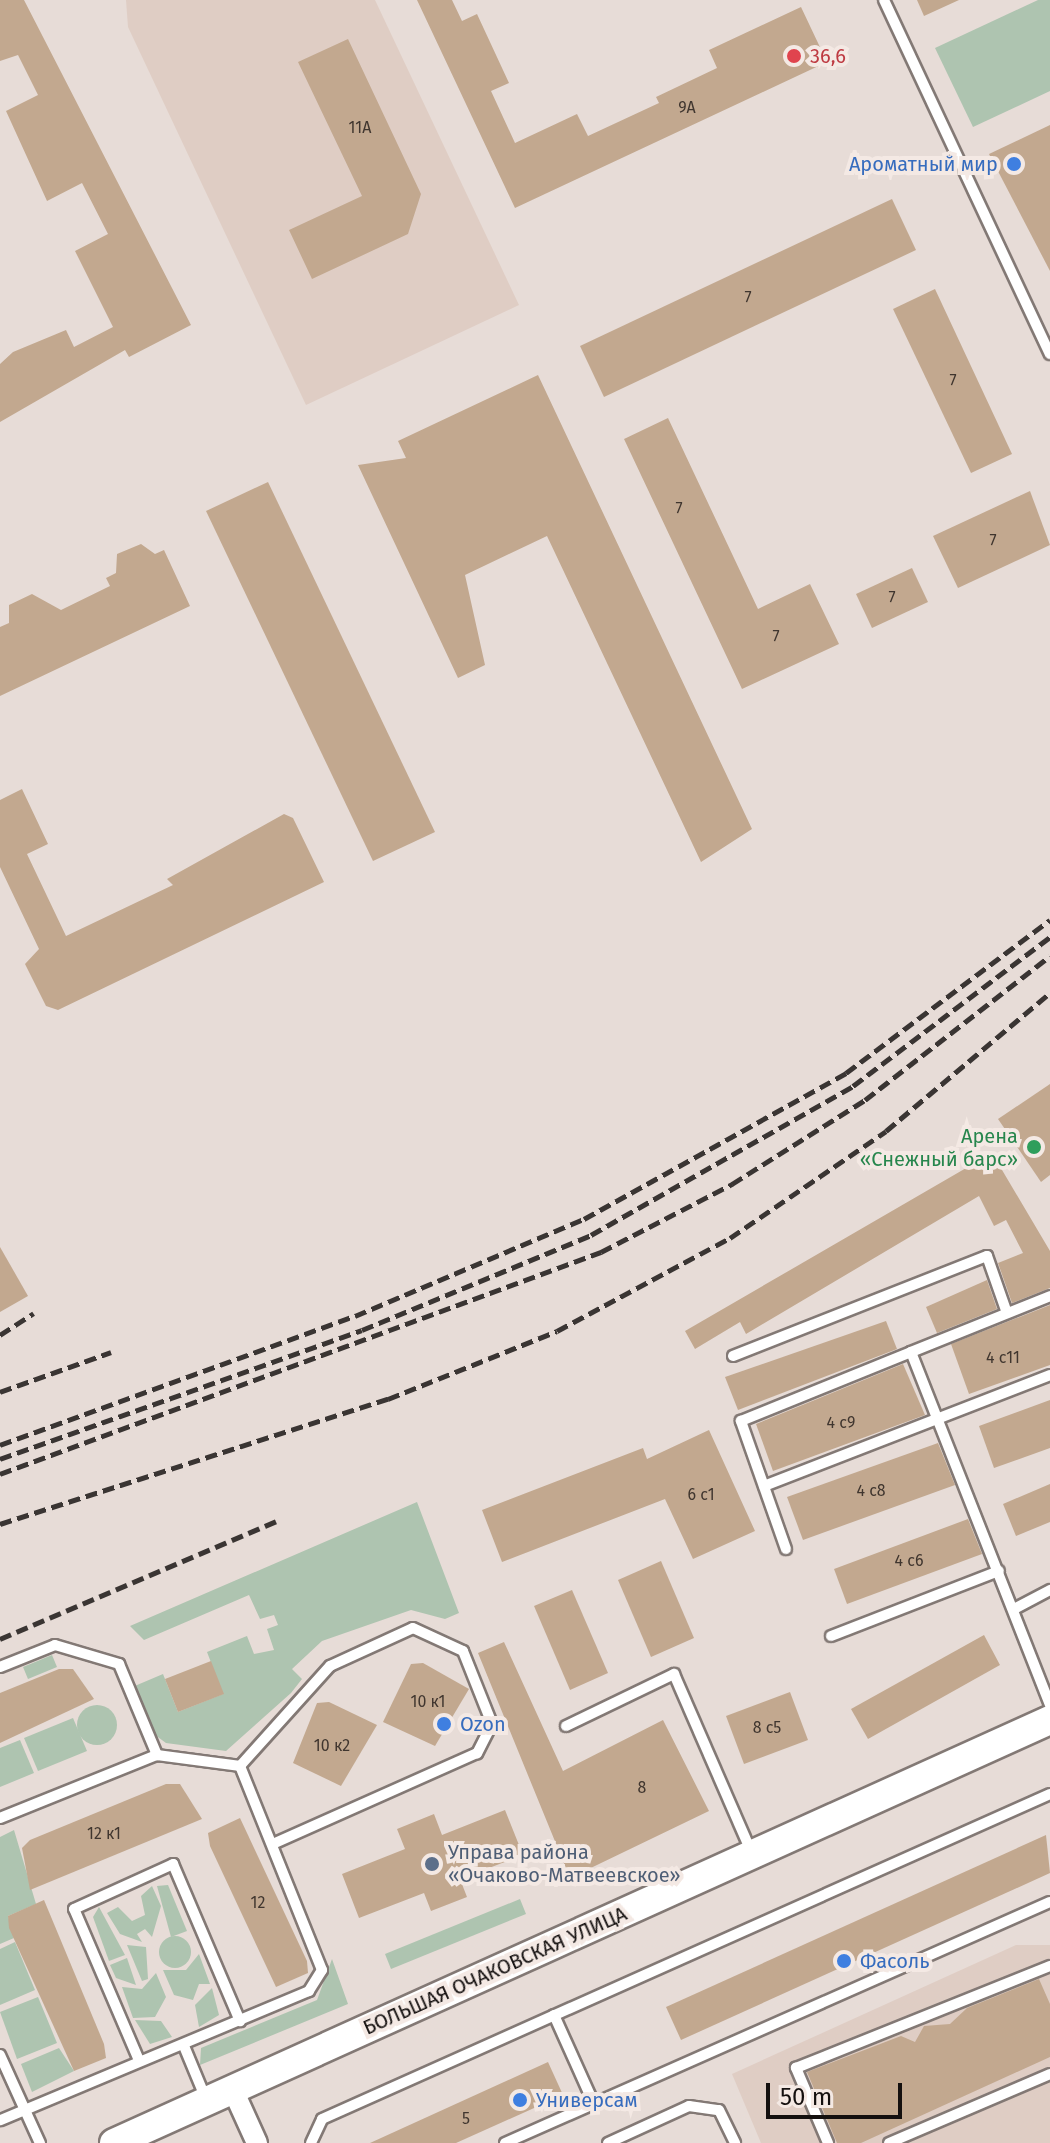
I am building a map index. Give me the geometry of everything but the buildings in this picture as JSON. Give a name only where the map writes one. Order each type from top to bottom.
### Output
[{"type":"street","name":"БОЛЬШАЯ ОЧАКОВСКАЯ УЛИЦА","points":[[114,2143],[1050,1720]]},
{"type":"street","points":[[233,2090],[257,2143]]},
{"type":"lane","points":[[884,0],[1050,354]]},
{"type":"lane","points":[[733,1356],[987,1256],[1007,1313]]},
{"type":"lane","points":[[786,1549],[741,1421],[1050,1296]]},
{"type":"lane","points":[[911,1352],[1050,1705]]},
{"type":"lane","points":[[764,1486],[1050,1375]]},
{"type":"lane","points":[[831,1636],[999,1571]]},
{"type":"lane","points":[[1014,1609],[1050,1590]]},
{"type":"lane","points":[[240,1766],[330,1666],[413,1628],[463,1651],[492,1724],[477,1753],[273,1844]]},
{"type":"lane","points":[[0,1667],[55,1645],[119,1664],[157,1755]]},
{"type":"lane","points":[[566,1726],[674,1674],[753,1854]]},
{"type":"lane","points":[[0,1818],[157,1755],[240,1766]]},
{"type":"lane","points":[[0,2120],[138,2058],[184,2046],[309,1991],[322,1970],[240,1766]]},
{"type":"lane","points":[[311,2143],[322,2119],[1050,1794]]},
{"type":"lane","points":[[138,2058],[74,1909],[173,1864],[240,2021]]},
{"type":"lane","points":[[505,2143],[1050,1902]]},
{"type":"lane","points":[[828,2143],[796,2068],[1049,1968]]},
{"type":"lane","points":[[554,2015],[594,2104]]},
{"type":"lane","points":[[184,2046],[206,2101]]},
{"type":"lane","points":[[0,2055],[40,2143]]},
{"type":"lane","points":[[889,2143],[1050,2074]]},
{"type":"lane","points":[[608,2143],[689,2106],[719,2110],[735,2143]]},
{"type":"shaded area","points":[[126,0],[375,0],[519,305],[306,405],[128,27]]},
{"type":"shaded area","points":[[1016,1945],[1050,1945],[1050,2143],[761,2143],[732,2074]]},
{"type":"green space","points":[[1038,0],[1050,0],[1050,91],[973,127],[935,48]]},
{"type":"green space","points":[[417,1502],[459,1613],[445,1619],[411,1610],[322,1641],[292,1669],[302,1679],[291,1693],[226,1751],[166,1743],[151,1732],[130,1688],[163,1674],[178,1712],[223,1694],[207,1652],[247,1636],[254,1654],[274,1650],[267,1629],[278,1625],[274,1615],[260,1619],[249,1595],[144,1640],[130,1626]]},
{"type":"green space","points":[[52,1655],[57,1667],[28,1679],[23,1667]]},
{"type":"green space","points":[[97,1705],[111,1711],[117,1725],[111,1739],[97,1745],[83,1739],[77,1725],[83,1711]]},
{"type":"green space","points":[[73,1718],[87,1751],[38,1771],[24,1738]]},
{"type":"green space","points":[[20,1740],[34,1773],[0,1787],[0,1748]]},
{"type":"green space","points":[[14,1830],[36,1904],[8,1916],[14,1938],[0,1944],[0,1837]]},
{"type":"green space","points":[[168,1885],[187,1931],[171,1937],[157,1886]]},
{"type":"green space","points":[[152,1886],[161,1906],[152,1937],[145,1929],[137,1934],[142,1942],[120,1934],[107,1913],[118,1907],[132,1921],[145,1915],[141,1896]]},
{"type":"green space","points":[[520,1899],[526,1914],[391,1969],[385,1954]]},
{"type":"green space","points":[[99,1907],[125,1955],[109,1961],[93,1917]]},
{"type":"green space","points":[[175,1936],[187,1940],[191,1952],[187,1964],[175,1968],[163,1964],[159,1952],[163,1940]]},
{"type":"green space","points":[[15,1942],[35,1990],[0,2005],[0,1949]]},
{"type":"green space","points":[[127,1945],[146,1947],[148,1979],[142,1981]]},
{"type":"green space","points":[[199,1954],[210,1984],[199,1984],[193,2000],[174,1995],[163,1970],[186,1970]]},
{"type":"green space","points":[[127,1958],[136,1985],[116,1978],[110,1965]]},
{"type":"green space","points":[[332,1959],[348,2004],[200,2065],[201,2048],[317,2000]]},
{"type":"green space","points":[[156,1973],[166,1997],[155,2017],[133,2018],[122,1987],[142,1989]]},
{"type":"green space","points":[[212,1988],[219,2015],[199,2027],[195,2005]]},
{"type":"green space","points":[[38,1997],[57,2043],[17,2059],[0,2012]]},
{"type":"green space","points":[[135,2020],[161,2021],[172,2037],[150,2044]]},
{"type":"green space","points":[[59,2048],[74,2071],[32,2092],[21,2064]]},
{"type":"railway","points":[[0,1445],[355,1316],[584,1219],[846,1073],[1050,920]]},
{"type":"railway","points":[[0,1459],[362,1330],[591,1235],[853,1086],[1050,937]]},
{"type":"railway","points":[[0,1474],[601,1252],[732,1184],[865,1100],[1050,956]]},
{"type":"railway","points":[[0,1524],[388,1399],[557,1331],[730,1238],[886,1131],[1050,993]]},
{"type":"railway","points":[[0,1335],[34,1313]]},
{"type":"railway","points":[[0,1392],[111,1352]]},
{"type":"railway","points":[[0,1639],[279,1520]]},
{"type":"place","name":"36,6","points":[[794,56]]},
{"type":"place","name":"Ароматный мир","points":[[1014,164]]},
{"type":"place","name":"Арена «Снежный барс»","points":[[1034,1147]]},
{"type":"place","name":"Ozon","points":[[444,1724]]},
{"type":"place","name":"Управа района «Очаково-Матвеевское»","points":[[432,1864]]},
{"type":"place","name":"Фасоль","points":[[844,1961]]},
{"type":"place","name":"Универсам","points":[[520,2100]]}]
